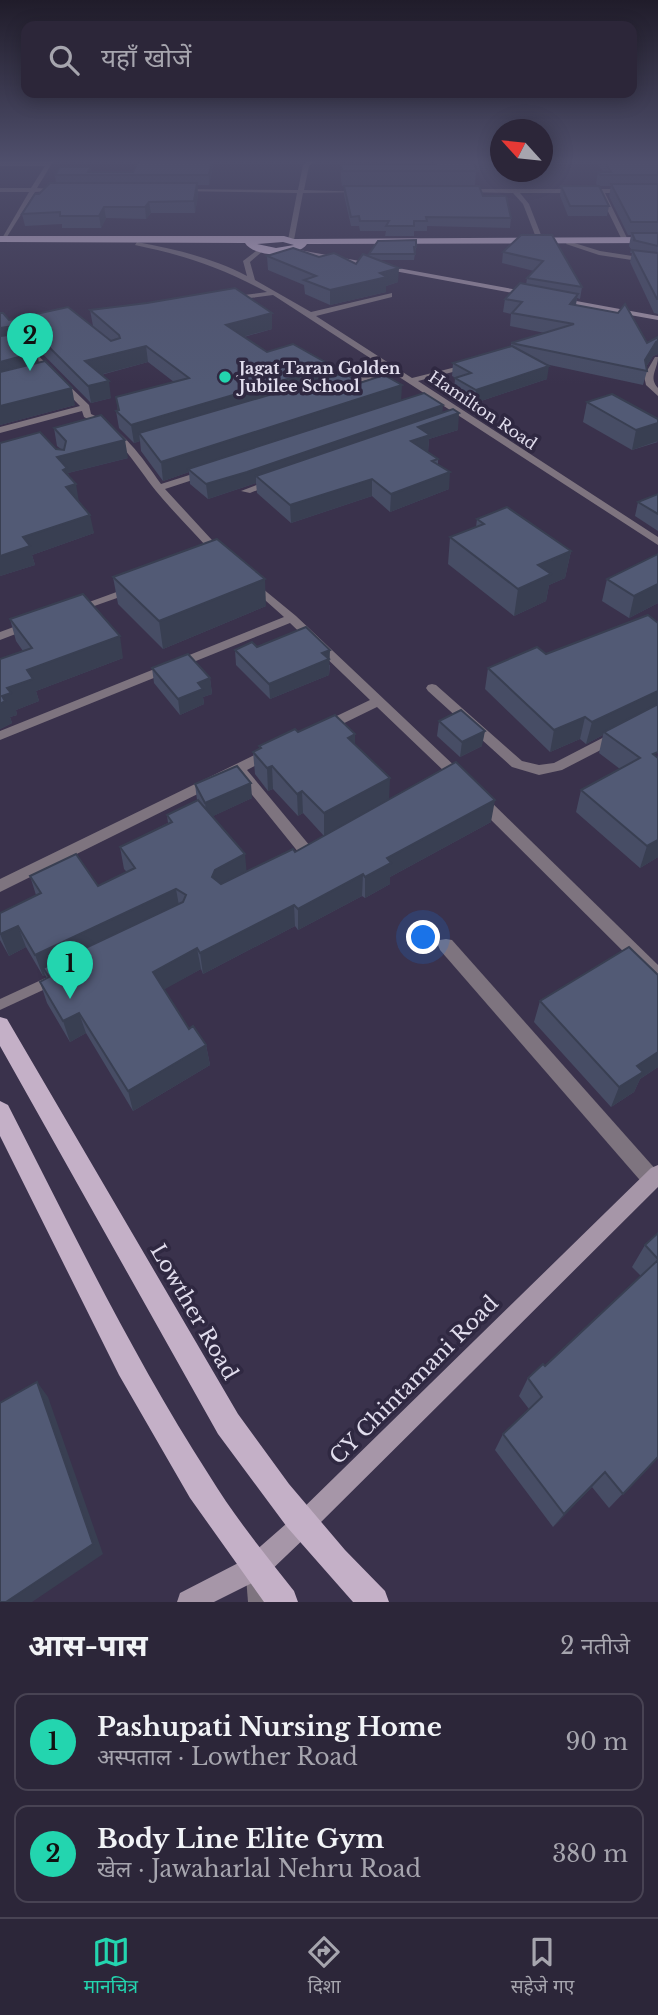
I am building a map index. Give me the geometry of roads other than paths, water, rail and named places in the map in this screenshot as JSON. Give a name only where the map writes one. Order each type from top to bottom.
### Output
[{"type":"highway","points":[[1,241],[260,246],[540,240],[658,242]]},
{"type":"highway","points":[[1,241],[260,246]]},
{"type":"highway","points":[[294,244],[658,242]]},
{"type":"main road","name":"Lowther Road","points":[[0,1026],[228,1424],[270,1486],[334,1563],[374,1602]]},
{"type":"main road","points":[[0,1112],[139,1386],[190,1474],[255,1568],[283,1602]]},
{"type":"street","points":[[296,235],[294,244],[535,295]]},
{"type":"street","points":[[538,235],[540,240]]},
{"type":"street","points":[[622,235],[625,240]]},
{"type":"street","points":[[568,243],[599,253],[658,262]]},
{"type":"street","name":"Hamilton Road","points":[[137,244],[195,255],[252,279],[413,380],[658,542]]},
{"type":"street","points":[[252,279],[246,261],[260,246]]},
{"type":"street","points":[[221,300],[275,293]]},
{"type":"street","points":[[309,315],[389,295]]},
{"type":"street","points":[[548,298],[658,318]]},
{"type":"street","points":[[0,349],[24,344],[86,407],[87,415],[104,423],[131,449],[159,488],[223,558],[210,562]]},
{"type":"street","points":[[658,359],[648,376],[649,383],[658,393]]},
{"type":"street","points":[[413,380],[478,363]]},
{"type":"street","points":[[329,390],[394,370]]},
{"type":"street","points":[[40,375],[53,371]]},
{"type":"street","points":[[422,401],[435,397]]},
{"type":"street","points":[[0,430],[86,407]]},
{"type":"street","points":[[452,420],[465,416]]},
{"type":"street","points":[[27,422],[37,432]]},
{"type":"street","points":[[131,449],[144,445]]},
{"type":"street","points":[[159,488],[225,466]]},
{"type":"street","points":[[246,491],[285,478]]},
{"type":"street","points":[[245,577],[292,618],[464,783],[658,975]]},
{"type":"street","points":[[65,613],[144,585]]},
{"type":"street","points":[[0,736],[292,618]]},
{"type":"street","points":[[0,636],[39,622]]},
{"type":"street","points":[[432,688],[517,764],[539,770],[557,767],[624,732]]},
{"type":"street","points":[[309,734],[378,701]]},
{"type":"street","points":[[0,886],[285,746]]},
{"type":"street","points":[[239,768],[302,857],[333,840]]},
{"type":"street","points":[[430,787],[464,783]]},
{"type":"street","points":[[446,945],[655,1176]]},
{"type":"street","name":"CY Chintamani Road","points":[[188,1602],[255,1568],[302,1525],[655,1176]]},
{"type":"lane","points":[[0,1005],[70,971]]},
{"type":"lane","points":[[255,1568],[257,1602]]},
{"type":"place","name":"Body Line Elite Gym","points":[[30,371]]},
{"type":"place","name":"Jagat Taran Golden Jubilee School","points":[[225,377]]},
{"type":"place","name":"Pashupati Nursing Home","points":[[70,999]]}]
